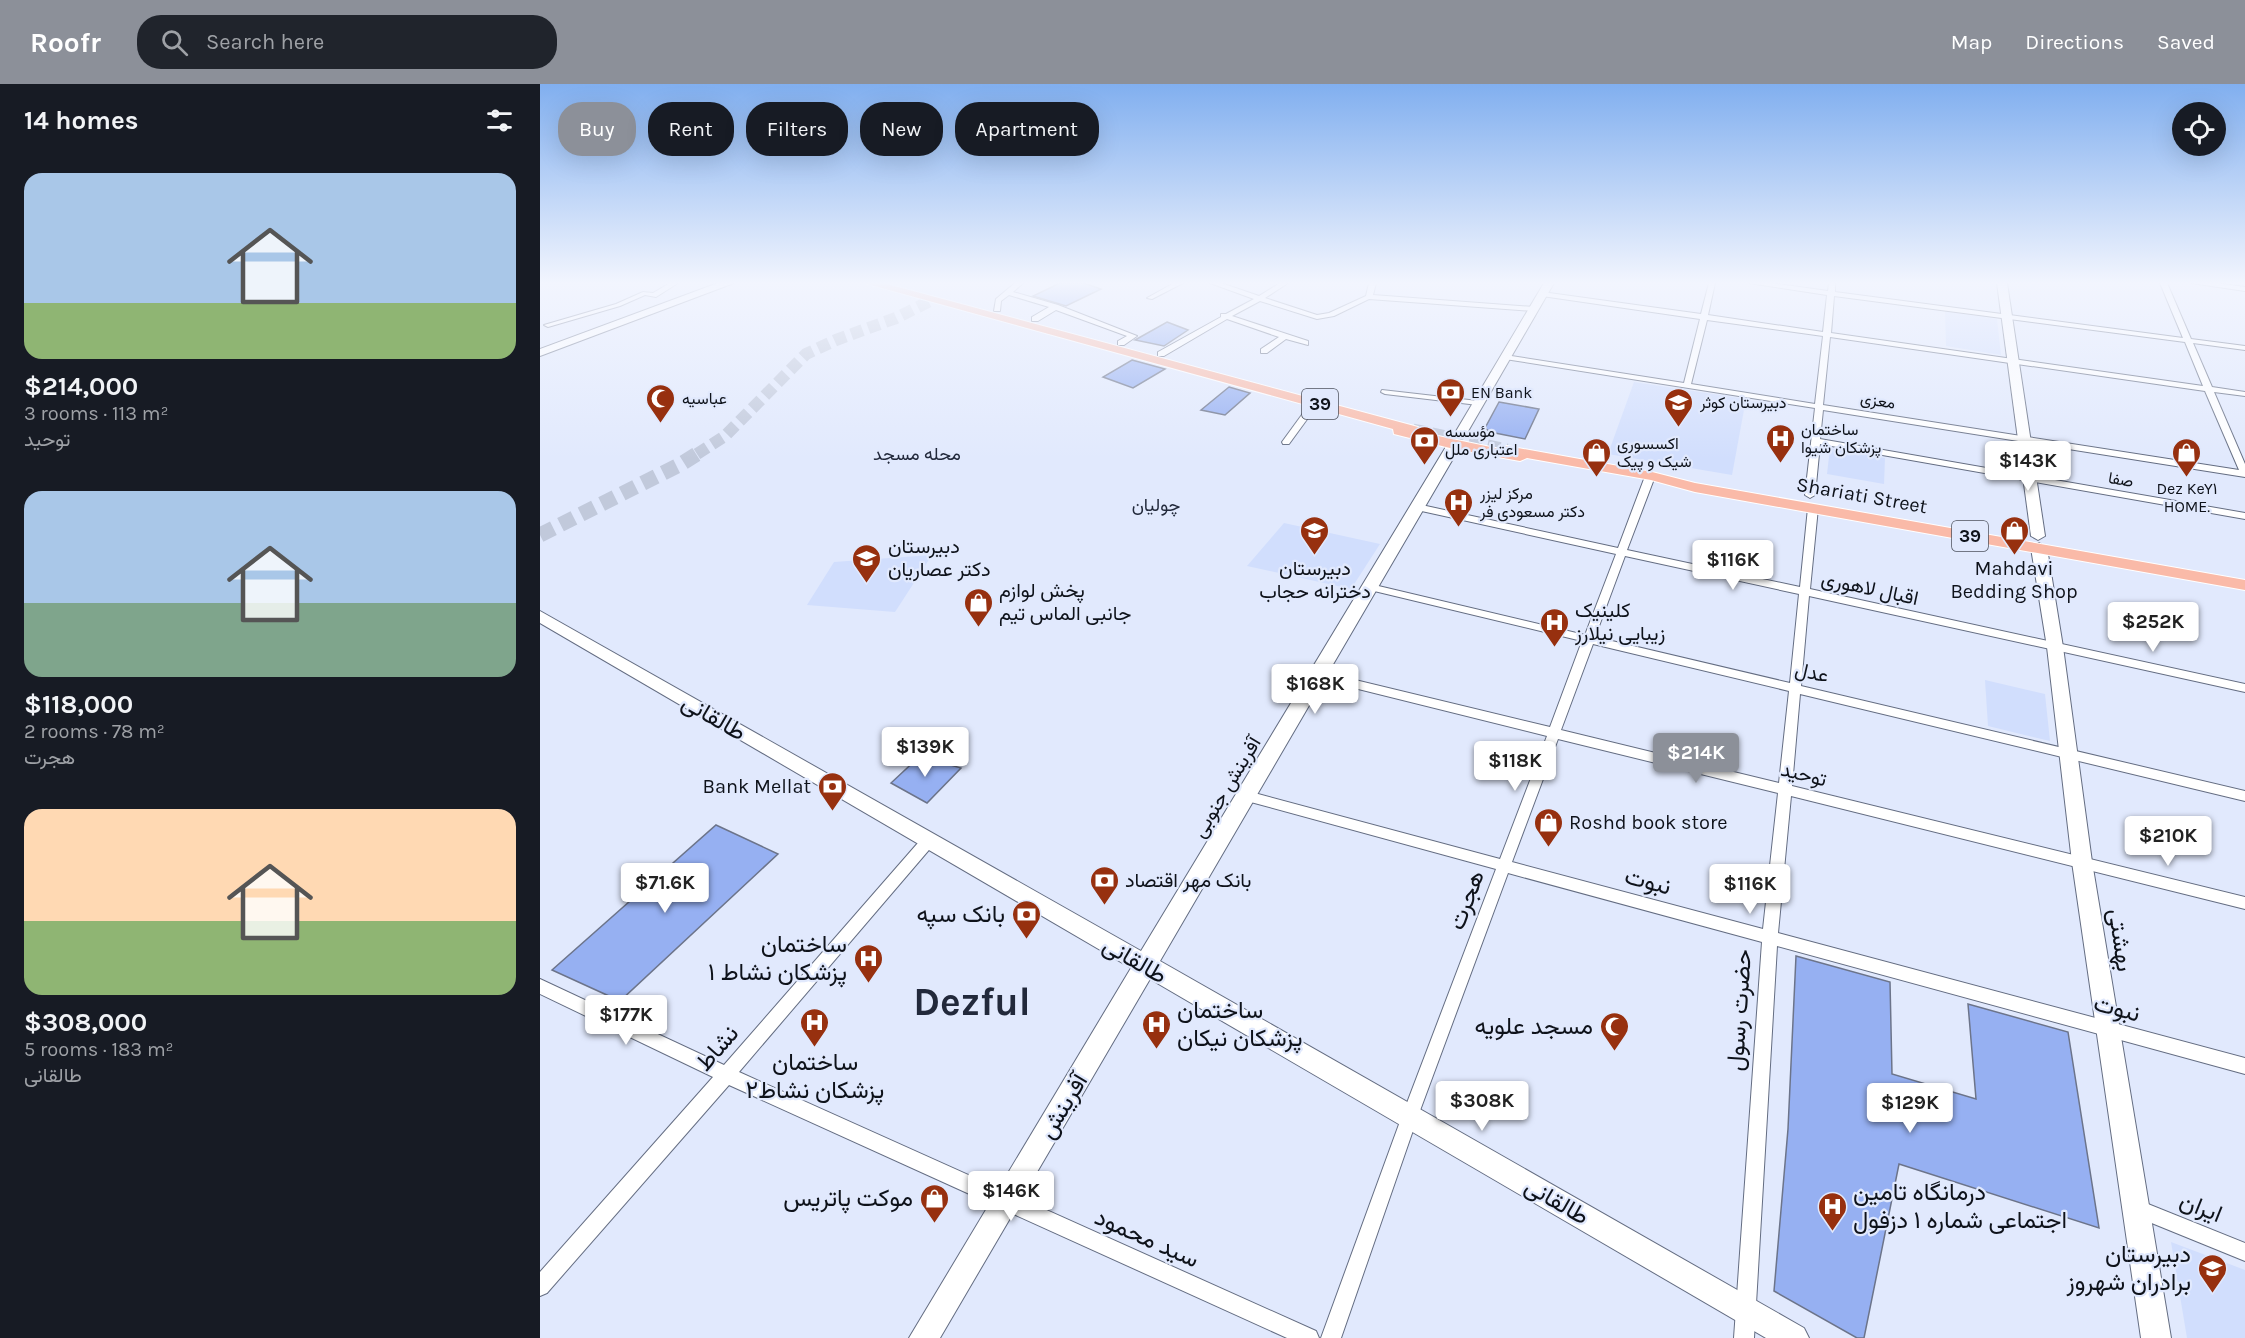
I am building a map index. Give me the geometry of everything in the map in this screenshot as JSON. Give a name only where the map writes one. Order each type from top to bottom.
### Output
[{"type":"main road","points":[[540,353],[570,342]]},
{"type":"main road","name":"39","points":[[1091,342],[1231,378]]},
{"type":"main road","name":"39","points":[[1116,342],[1280,393],[1416,429]]},
{"type":"main road","points":[[1458,439],[1514,342]]},
{"type":"main road","name":"بهشتی","points":[[2010,342],[2055,647],[2082,862],[2107,1029],[2138,1209],[2156,1338]]},
{"type":"main road","points":[[1231,378],[1312,407],[1649,479],[1696,481]]},
{"type":"main road","name":"آفرینش جنوبی","points":[[1146,967],[1458,439]]},
{"type":"main road","name":"Shariati Street","points":[[1507,448],[1652,476],[1696,481],[2038,542],[2245,585]]},
{"type":"main road","name":"Shariati Street","points":[[2038,542],[2245,572]]},
{"type":"main road","name":"طالقانی","points":[[540,616],[1146,967],[1410,1116],[1794,1338]]},
{"type":"main road","name":"آفرینش","points":[[924,1338],[1146,967]]},
{"type":"street","points":[[1161,354],[1182,342]]},
{"type":"street","points":[[1264,351],[1277,342]]},
{"type":"street","points":[[1301,342],[1305,343]]},
{"type":"street","points":[[1687,385],[1697,342]]},
{"type":"street","name":"حضرت رسول","points":[[1744,1338],[1770,937],[1804,592],[1815,441],[1825,342]]},
{"type":"street","points":[[1876,342],[2245,394]]},
{"type":"street","points":[[2188,342],[2245,474]]},
{"type":"street","points":[[2192,342],[2245,348]]},
{"type":"street","name":"معزی","points":[[1505,357],[2245,474]]},
{"type":"street","points":[[1385,392],[1478,403]]},
{"type":"street","points":[[1286,442],[1312,407]]},
{"type":"street","name":"صفا","points":[[1815,441],[2245,516]]},
{"type":"street","name":"هجرت","points":[[1331,1338],[1410,1116],[1649,479]]},
{"type":"street","name":"اقبال لاهوری","points":[[1417,507],[2245,688]]},
{"type":"street","name":"عدل","points":[[1370,587],[2245,796]]},
{"type":"street","name":"توحید","points":[[1318,675],[2245,903]]},
{"type":"street","name":"نبوت","points":[[1247,796],[2245,1066]]},
{"type":"street","name":"نشاط","points":[[540,1286],[726,1075],[928,840]]},
{"type":"street","name":"سید محمود","points":[[540,986],[726,1075],[1309,1338]]},
{"type":"street","name":"ایران","points":[[2138,1209],[2245,1252]]},
{"type":"shaded area","points":[[1946,342],[2000,342],[2001,355],[1946,346]]},
{"type":"shaded area","name":"دبیرستان کوثر","points":[[1634,382],[1746,399],[1732,475],[1608,454]]},
{"type":"shaded area","points":[[1830,448],[1885,458],[1884,484],[1827,474]]},
{"type":"shaded area","name":"دبیرستان دخترانه حجاب","points":[[1284,523],[1380,544],[1351,589],[1247,566]]},
{"type":"shaded area","name":"دبیرستان دکتر عصاریان","points":[[932,555],[895,612],[807,605],[834,562]]},
{"type":"shaded area","points":[[1985,680],[2045,694],[2050,741],[1988,726]]},
{"type":"shaded area","name":"دبیرستان برادران شهروز","points":[[2171,1242],[2245,1270],[2245,1338],[2187,1338]]},
{"type":"building","points":[[1142,342],[1171,342],[1164,346]]},
{"type":"building","points":[[1132,360],[1165,369],[1133,388],[1103,377]]},
{"type":"building","points":[[1229,387],[1250,393],[1225,415],[1201,410]]},
{"type":"building","points":[[1499,402],[1539,409],[1525,439],[1490,432],[1485,428]]},
{"type":"building","points":[[920,756],[961,768],[927,803],[891,783]]},
{"type":"building","points":[[716,825],[778,854],[620,1001],[552,970]]},
{"type":"building","points":[[1796,956],[1890,982],[1892,1074],[1976,1099],[1968,1004],[2068,1032],[2099,1228],[1899,1164],[1864,1338],[1857,1338],[1774,1291],[1788,1129]]},
{"type":"tunnel","points":[[697,454],[725,436],[806,354],[833,342]]},
{"type":"tunnel","points":[[1413,430],[1507,450]]},
{"type":"tunnel","points":[[540,535],[681,464],[700,452]]},
{"type":"place","name":"EN Bank","points":[[1450,418]]},
{"type":"place","name":"عباسیه","points":[[661,424]]},
{"type":"place","name":"دبیرستان کوثر","points":[[1679,428]]},
{"type":"place","name":"ساختمان پزشکان شیوا","points":[[1780,464]]},
{"type":"place","name":"مؤسسه اعتباری ملل","points":[[1424,466]]},
{"type":"place","name":"اکسسوری شیک و پیک","points":[[1596,478]]},
{"type":"place","name":"Dez KeY۱ HOME.","points":[[2187,478]]},
{"type":"place","name":"مرکز لیزر دکتر مسعودی فر","points":[[1459,528]]},
{"type":"place","name":"دبیرستان دخترانه حجاب","points":[[1315,556]]},
{"type":"place","name":"Mahdavi Bedding Shop","points":[[2014,556]]},
{"type":"place","name":"دبیرستان دکتر عصاریان","points":[[867,584]]},
{"type":"place","name":"پخش لوازم جانبی الماس تیم","points":[[978,628]]},
{"type":"place","name":"کلینیک زیبایی نیلارز","points":[[1554,648]]},
{"type":"place","name":"Bank Mellat","points":[[832,812]]},
{"type":"place","name":"Roshd book store","points":[[1548,848]]},
{"type":"place","name":"بانک مهر اقتصاد","points":[[1104,906]]},
{"type":"place","name":"بانک سپه","points":[[1026,940]]},
{"type":"place","name":"ساختمان پزشکان نشاط ۱","points":[[868,984]]},
{"type":"place","name":"ساختمان پزشکان نشاط۲","points":[[815,1048]]},
{"type":"place","name":"ساختمان پزشکان نیکان","points":[[1156,1050]]},
{"type":"place","name":"مسجد علویه","points":[[1614,1052]]},
{"type":"place","name":"موکت پاتریس","points":[[934,1224]]},
{"type":"place","name":"درمانگاه تامین اجتماعی شماره ۱ دزفول","points":[[1832,1232]]},
{"type":"place","name":"دبیرستان برادران شهروز","points":[[2212,1294]]},
{"type":"district","name":"محله مسجد","points":[[917,454]]},
{"type":"district","name":"چولیان","points":[[1156,505]]},
{"type":"district","name":"Dezful","points":[[972,1001]]}]
